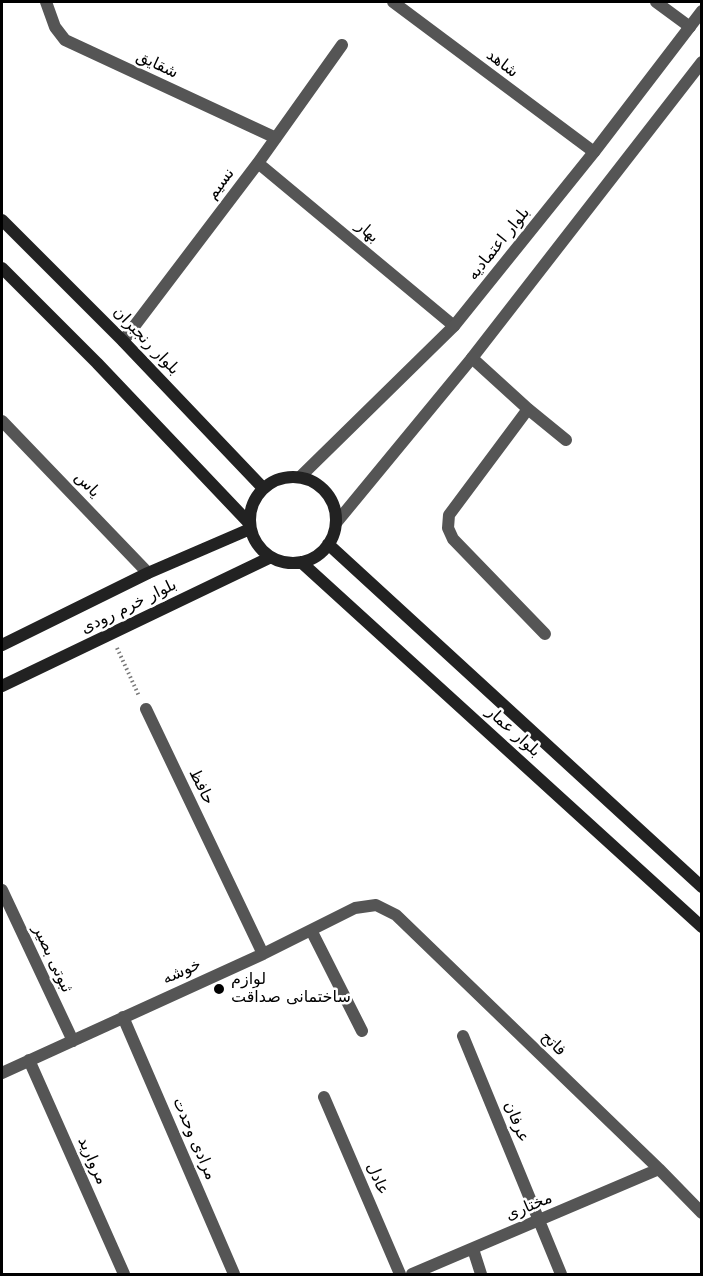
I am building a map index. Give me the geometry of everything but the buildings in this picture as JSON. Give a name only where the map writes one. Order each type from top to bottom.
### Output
[{"type":"main road","name":"بلوار رنجبران","points":[[2,220],[123,341],[263,488]]},
{"type":"main road","points":[[2,268],[98,363],[250,526],[258,545],[271,557],[289,563],[302,562],[317,556],[334,534],[336,523],[334,508],[328,494],[312,481],[300,477],[280,478],[263,488],[252,504],[250,526]]},
{"type":"main road","name":"بلوار خرم رودی","points":[[2,645],[250,526]]},
{"type":"main road","name":"بلوار عمار","points":[[328,544],[702,887]]},
{"type":"main road","name":"بلوار خرم رودی","points":[[2,686],[271,557]]},
{"type":"main road","name":"بلوار عمار","points":[[302,562],[702,927]]},
{"type":"street","name":"شقایق","points":[[46,2],[55,27],[64,40],[276,138]]},
{"type":"street","name":"شاهد","points":[[393,2],[594,152]]},
{"type":"street","points":[[656,2],[690,27]]},
{"type":"street","name":"بلوار اعتمادیه","points":[[300,477],[454,326],[594,152],[702,11]]},
{"type":"street","name":"نسیم","points":[[123,341],[258,163],[342,45]]},
{"type":"street","points":[[336,523],[472,358],[702,62]]},
{"type":"street","name":"بهار","points":[[258,163],[454,326]]},
{"type":"street","points":[[472,358],[566,440]]},
{"type":"street","points":[[528,409],[449,515],[448,528],[453,539],[545,634]]},
{"type":"street","name":"یاس","points":[[2,421],[148,573]]},
{"type":"street","name":"حافظ","points":[[146,709],[263,954]]},
{"type":"street","name":"ثبوتی بصیر","points":[[2,890],[73,1041]]},
{"type":"street","name":"خوشه","points":[[2,1073],[263,954],[355,908],[376,905]]},
{"type":"street","name":"فاتح","points":[[376,905],[396,915],[702,1213]]},
{"type":"street","points":[[311,930],[362,1031]]},
{"type":"street","name":"مرادی وحدت","points":[[123,1017],[234,1275]]},
{"type":"street","name":"عرفان","points":[[464,1036],[561,1275]]},
{"type":"street","name":"مروارید","points":[[29,1060],[124,1275]]},
{"type":"street","name":"عادل","points":[[324,1097],[399,1275]]},
{"type":"street","name":"مختاری","points":[[412,1275],[659,1169]]},
{"type":"street","points":[[473,1249],[481,1275]]},
{"type":"path","points":[[110,634],[146,709]]},
{"type":"place","name":"لوازم ساختمانی صداقت","points":[[219,989]]}]
